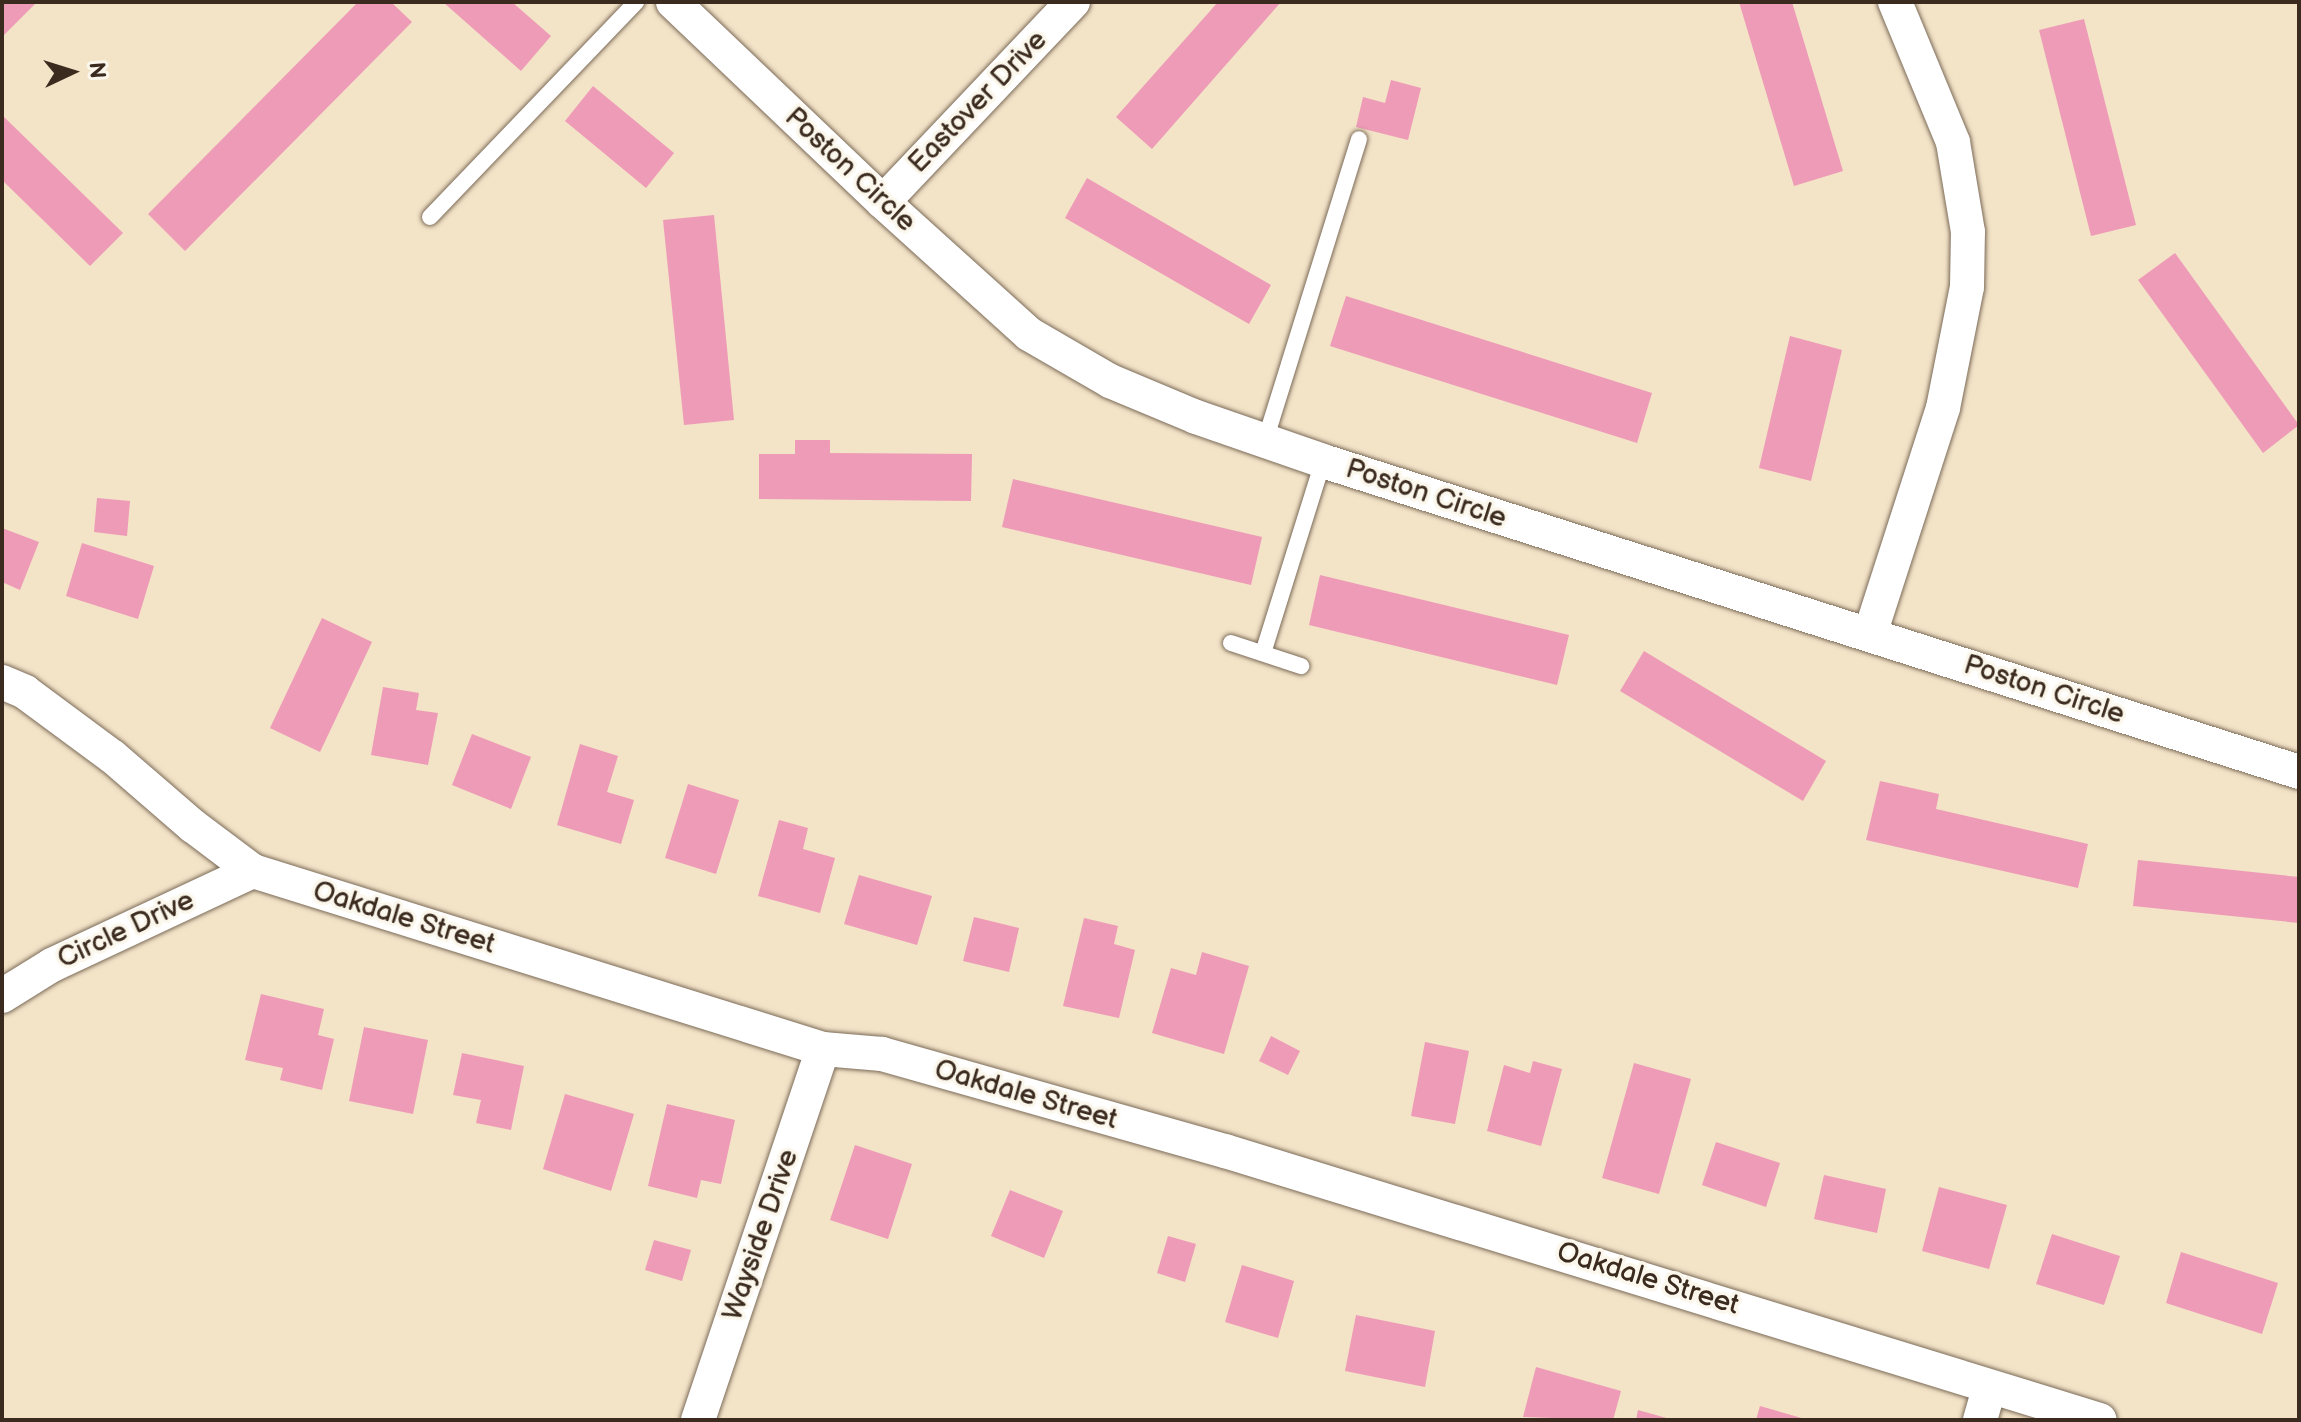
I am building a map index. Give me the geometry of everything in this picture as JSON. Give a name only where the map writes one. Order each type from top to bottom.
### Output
[{"type":"street","name":"Poston Circle","points":[[673,2],[883,202],[1029,334],[1110,381],[1323,461],[2299,772]]},
{"type":"street","name":"Eastover Drive","points":[[883,202],[1073,2]]},
{"type":"street","points":[[1870,634],[1943,408],[1967,287],[1968,232],[1953,142],[1895,2]]},
{"type":"street","name":"Oakdale Street","points":[[2,682],[25,692],[113,757],[193,826],[253,871],[823,1049],[882,1054],[1225,1151],[1755,1312],[1984,1404],[2100,1420]]},
{"type":"street","name":"Circle Drive","points":[[2,996],[52,965],[253,871]]},
{"type":"street","name":"Wayside Drive","points":[[698,1420],[823,1049]]},
{"type":"lane","points":[[430,217],[636,2]]},
{"type":"lane","points":[[1265,441],[1359,139]]},
{"type":"lane","points":[[1263,653],[1323,461]]},
{"type":"lane","points":[[1231,643],[1301,666]]},
{"type":"building","points":[[2,2],[37,2],[2,37]]},
{"type":"building","points":[[358,2],[391,2],[412,22],[185,251],[148,214]]},
{"type":"building","points":[[443,2],[512,2],[551,36],[521,71]]},
{"type":"building","points":[[1218,2],[1281,2],[1152,149],[1116,117]]},
{"type":"building","points":[[1739,2],[1792,2],[1843,171],[1794,186]]},
{"type":"building","points":[[2084,19],[2136,225],[2091,236],[2039,30]]},
{"type":"building","points":[[1391,80],[1421,88],[1408,140],[1356,127],[1363,97],[1385,103]]},
{"type":"building","points":[[593,86],[674,153],[646,188],[565,121]]},
{"type":"building","points":[[2,115],[123,233],[90,266],[2,180]]},
{"type":"building","points":[[1087,178],[1271,285],[1249,324],[1065,218]]},
{"type":"building","points":[[714,215],[734,420],[684,425],[663,220]]},
{"type":"building","points":[[2175,253],[2299,425],[2263,453],[2138,280]]},
{"type":"building","points":[[1346,296],[1652,393],[1637,443],[1330,346]]},
{"type":"building","points":[[1790,336],[1842,350],[1811,481],[1759,468]]},
{"type":"building","points":[[795,440],[830,440],[830,453],[972,454],[971,501],[759,499],[759,454],[795,454]]},
{"type":"building","points":[[1013,479],[1262,537],[1251,585],[1002,527]]},
{"type":"building","points":[[97,498],[130,501],[127,536],[94,532]]},
{"type":"building","points":[[2,528],[39,542],[20,590],[2,582]]},
{"type":"building","points":[[82,543],[154,566],[138,619],[66,596]]},
{"type":"building","points":[[1320,575],[1569,635],[1557,685],[1309,625]]},
{"type":"building","points":[[322,618],[372,642],[320,752],[270,728]]},
{"type":"building","points":[[1644,651],[1826,761],[1803,801],[1620,691]]},
{"type":"building","points":[[383,687],[419,693],[416,710],[438,713],[428,765],[371,755]]},
{"type":"building","points":[[472,734],[531,757],[511,809],[452,785]]},
{"type":"building","points":[[580,744],[618,756],[607,792],[634,800],[621,844],[557,825]]},
{"type":"building","points":[[1880,781],[1939,794],[1936,809],[2088,844],[2078,888],[1866,840]]},
{"type":"building","points":[[688,784],[739,800],[716,874],[665,858]]},
{"type":"building","points":[[779,820],[808,828],[803,849],[835,858],[820,913],[758,896]]},
{"type":"building","points":[[2138,860],[2299,877],[2299,923],[2133,906]]},
{"type":"building","points":[[859,875],[932,896],[917,945],[844,924]]},
{"type":"building","points":[[974,917],[1019,928],[1009,972],[963,961]]},
{"type":"building","points":[[1084,918],[1118,926],[1114,944],[1135,950],[1119,1018],[1063,1006]]},
{"type":"building","points":[[1202,952],[1249,966],[1224,1054],[1152,1033],[1171,968],[1196,975]]},
{"type":"building","points":[[261,994],[324,1009],[318,1035],[334,1039],[322,1090],[280,1080],[283,1068],[245,1060]]},
{"type":"building","points":[[364,1027],[428,1040],[413,1114],[349,1101]]},
{"type":"building","points":[[1271,1036],[1300,1051],[1288,1075],[1259,1061]]},
{"type":"building","points":[[1425,1042],[1469,1051],[1455,1124],[1411,1116]]},
{"type":"building","points":[[462,1053],[524,1066],[511,1130],[476,1123],[481,1100],[453,1095]]},
{"type":"building","points":[[1533,1061],[1562,1069],[1541,1146],[1487,1131],[1504,1065],[1530,1073]]},
{"type":"building","points":[[1634,1063],[1691,1079],[1659,1194],[1602,1178]]},
{"type":"building","points":[[565,1094],[634,1114],[611,1191],[543,1169]]},
{"type":"building","points":[[667,1104],[735,1120],[721,1184],[701,1180],[697,1198],[648,1186]]},
{"type":"building","points":[[1716,1142],[1780,1163],[1766,1207],[1702,1185]]},
{"type":"building","points":[[855,1145],[912,1164],[888,1239],[830,1220]]},
{"type":"building","points":[[1824,1175],[1886,1189],[1877,1233],[1814,1219]]},
{"type":"building","points":[[1939,1187],[2007,1205],[1989,1269],[1922,1251]]},
{"type":"building","points":[[1010,1190],[1063,1211],[1044,1258],[991,1236]]},
{"type":"building","points":[[2052,1234],[2120,1256],[2104,1305],[2036,1284]]},
{"type":"building","points":[[1168,1236],[1196,1244],[1185,1282],[1157,1273]]},
{"type":"building","points":[[654,1240],[691,1250],[682,1281],[645,1270]]},
{"type":"building","points":[[2181,1252],[2278,1283],[2262,1334],[2166,1303]]},
{"type":"building","points":[[1242,1265],[1294,1281],[1278,1338],[1225,1322]]},
{"type":"building","points":[[1356,1315],[1435,1331],[1425,1387],[1345,1371]]},
{"type":"building","points":[[1536,1367],[1621,1391],[1613,1420],[1523,1417]]},
{"type":"building","points":[[1760,1406],[1805,1419],[1805,1420],[1756,1420]]},
{"type":"building","points":[[1638,1410],[1670,1419],[1670,1420],[1636,1420]]}]
